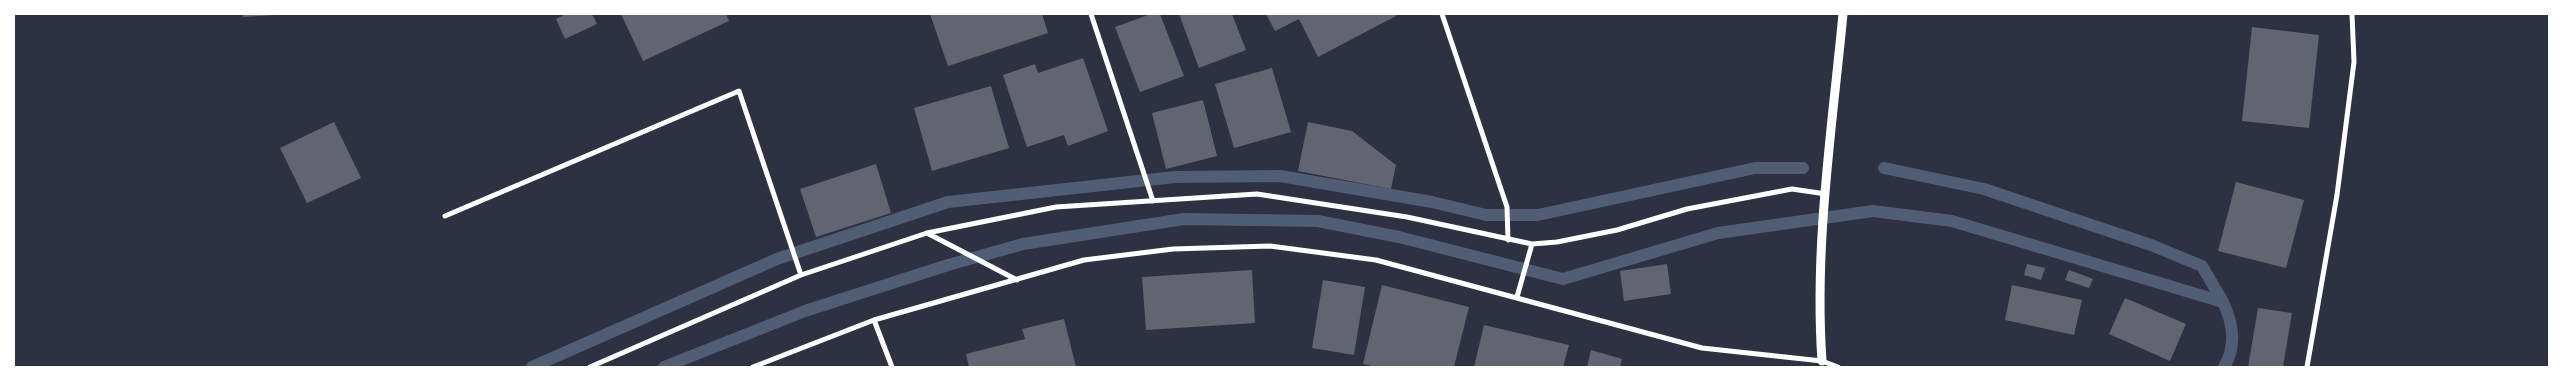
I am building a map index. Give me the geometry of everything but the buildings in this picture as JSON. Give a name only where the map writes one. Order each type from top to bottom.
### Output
[{"type":"street","points":[[1091,14],[1154,201]]},
{"type":"street","points":[[1442,14],[1506,207],[1508,240]]},
{"type":"street","points":[[1822,361],[1819,317],[1822,233],[1843,14]]},
{"type":"street","points":[[2307,367],[2340,176],[2354,62],[2352,14]]},
{"type":"street","points":[[445,216],[739,91],[801,275]]},
{"type":"street","points":[[590,367],[801,275],[927,233],[1056,208],[1257,194],[1407,217],[1532,244],[1557,242],[1617,230],[1687,209],[1792,189],[1826,194]]},
{"type":"street","points":[[927,233],[1017,280]]},
{"type":"street","points":[[1517,297],[1532,244]]},
{"type":"street","points":[[753,367],[874,320],[1084,260],[1173,249],[1270,246],[1376,260],[1702,348],[1822,361],[1838,367]]},
{"type":"street","points":[[874,320],[892,367]]},
{"type":"waterway","points":[[532,367],[777,259],[948,202],[1175,177],[1280,176],[1432,202],[1486,215],[1538,215],[1755,168],[1803,168]]},
{"type":"waterway","points":[[1884,168],[1984,189],[2151,245],[2202,266],[2223,302]]},
{"type":"waterway","points":[[664,367],[805,311],[948,265],[1023,244],[1184,219],[1318,221],[1399,237],[1563,279],[1718,233],[1873,211],[1952,221],[2223,302],[2232,334],[2231,351],[2224,367]]}]
